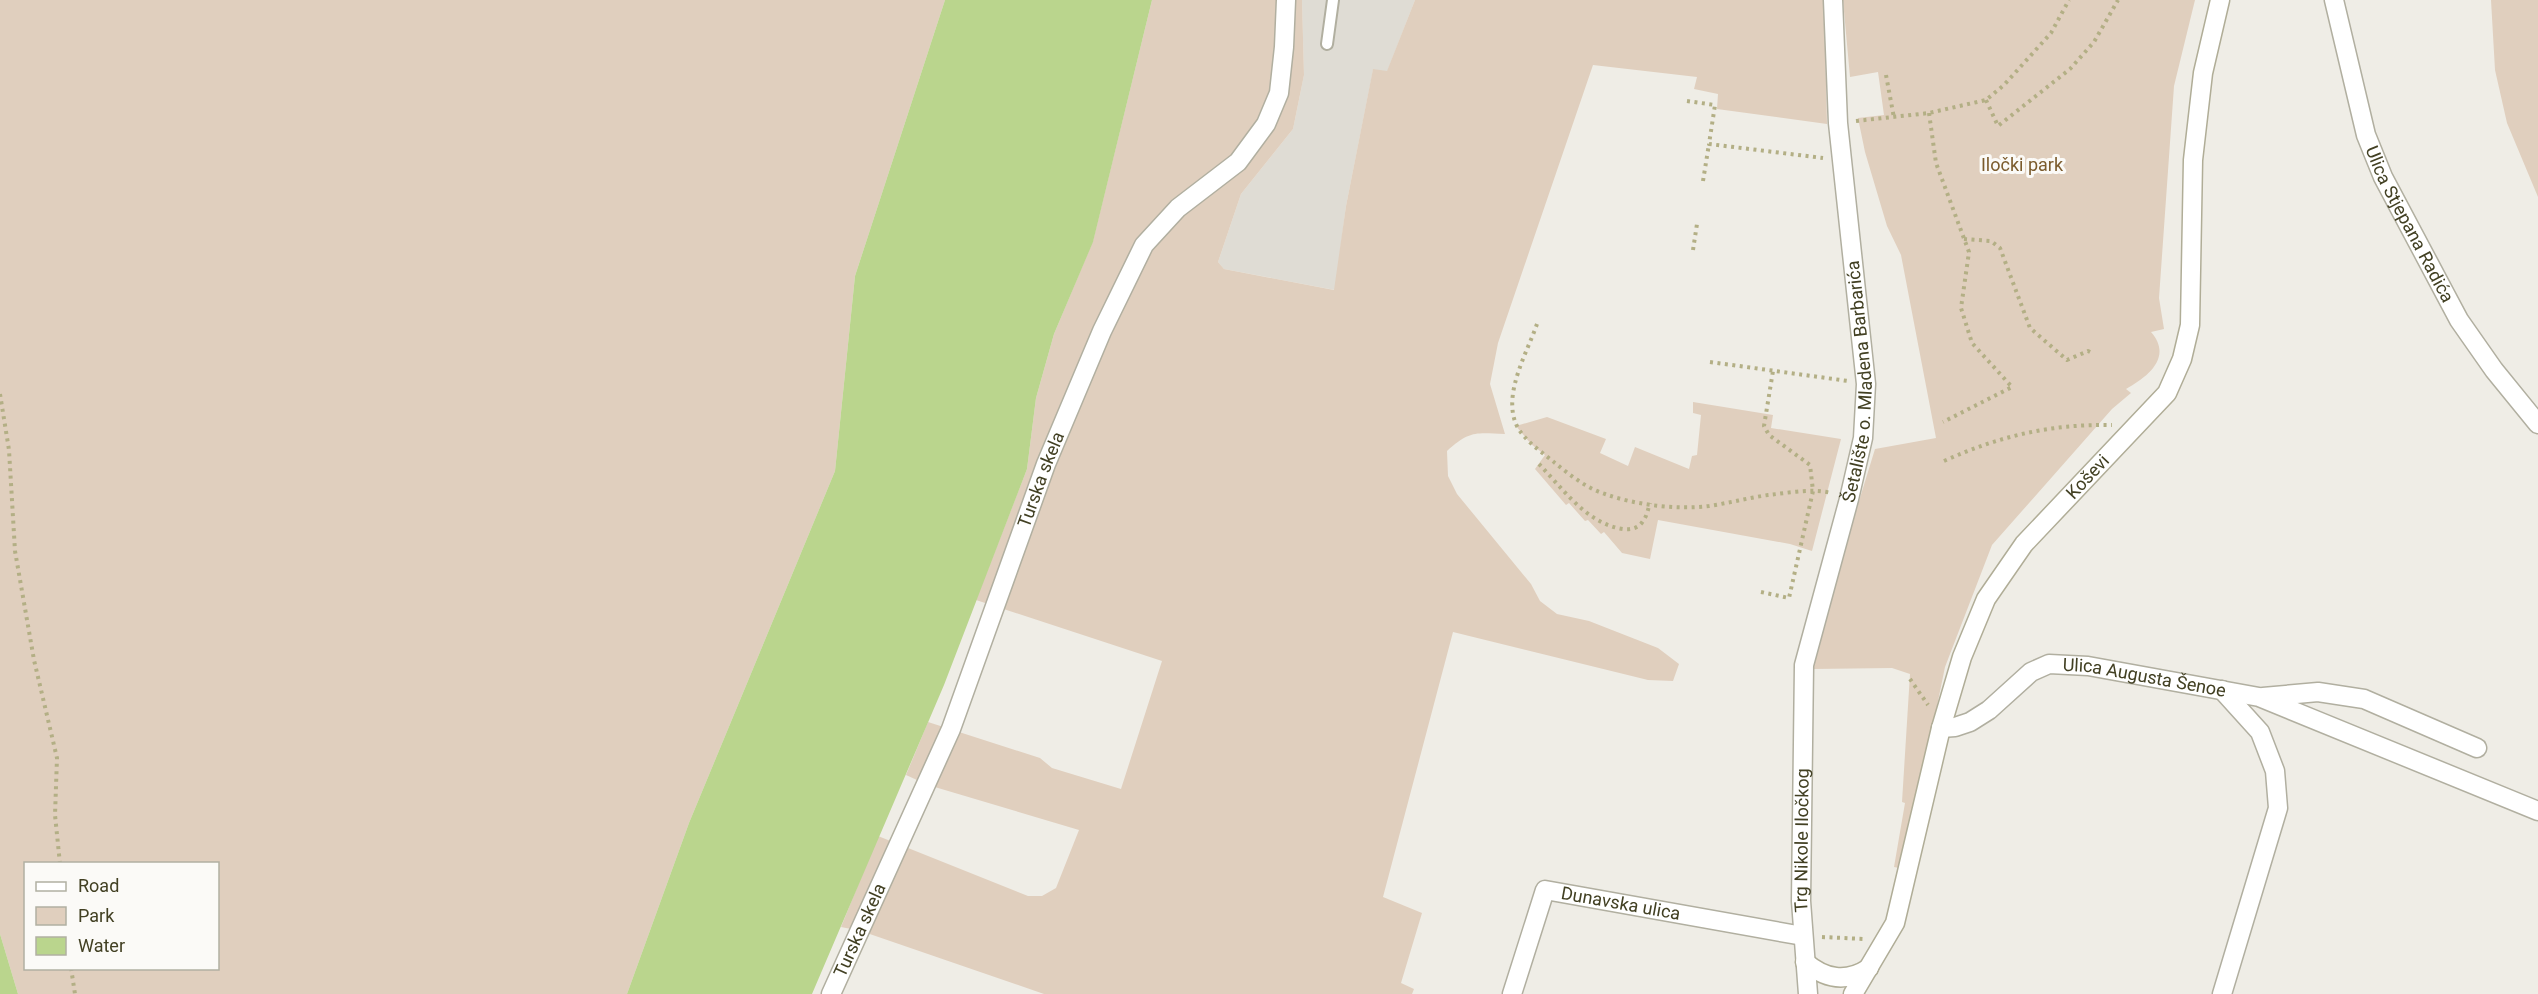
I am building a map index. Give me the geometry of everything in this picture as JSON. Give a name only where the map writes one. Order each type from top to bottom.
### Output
[{"type":"street","name":"Turska skela","points":[[831,994],[951,729],[1046,464],[1101,331],[1144,245],[1178,208],[1238,162],[1266,124],[1279,93],[1286,0]]},
{"type":"street","name":"Šetalište o. Mladena Barbarića","points":[[1803,686],[1804,665],[1863,438],[1866,384],[1841,161],[1833,0]]},
{"type":"street","name":"Koševi","points":[[1886,940],[1901,904],[1941,728],[1962,657],[1986,599],[2025,544],[2167,393],[2182,359],[2190,325],[2193,160],[2203,73],[2220,0]]},
{"type":"street","name":"Ulica Stjepana Radića","points":[[2334,0],[2366,135],[2387,186],[2459,320],[2494,370],[2538,424]]},
{"type":"street","name":"Ulica Augusta Šenoe","points":[[1941,728],[1955,727],[1970,722],[1989,710],[2031,672],[2049,664],[2088,666],[2259,697],[2538,811]]},
{"type":"street","name":"Trg Nikole Iločkog","points":[[1803,686],[1803,936],[1808,994]]},
{"type":"street","points":[[2222,690],[2260,732],[2275,771],[2278,808],[2222,994]]},
{"type":"street","name":"Ulica Augusta Šenoe","points":[[2259,697],[2318,692],[2364,699],[2477,748]]},
{"type":"street","name":"Dunavska ulica","points":[[1512,994],[1545,890],[1803,936]]},
{"type":"street","points":[[1853,994],[1886,940]]},
{"type":"street","points":[[1805,962],[1826,976],[1837,978],[1851,977],[1869,968]]},
{"type":"lane","points":[[1327,44],[1333,0]]},
{"type":"path","points":[[1838,123],[1929,113],[1986,100],[2004,85],[2051,33],[2069,0]]},
{"type":"path","points":[[1986,100],[1998,126],[2070,69],[2094,42],[2118,0]]},
{"type":"path","points":[[1886,75],[1894,118]]},
{"type":"path","points":[[1687,101],[1714,105],[1703,181]]},
{"type":"path","points":[[1929,113],[1936,163],[1969,252],[1961,308],[1972,343],[2012,387],[1943,422]]},
{"type":"path","points":[[1709,144],[1841,161]]},
{"type":"path","points":[[1693,250],[1697,224]]},
{"type":"path","points":[[1964,238],[1991,241],[2000,248],[2030,328],[2052,348],[2067,360],[2088,351],[2094,354]]},
{"type":"path","points":[[1537,324],[1513,392],[1512,411],[1516,426],[1531,444],[1585,485],[1604,494],[1680,508],[1813,491],[1828,492],[1849,499]]},
{"type":"path","points":[[1710,362],[1866,384]]},
{"type":"path","points":[[1761,592],[1789,598],[1813,491],[1810,465],[1769,435],[1764,426],[1773,371]]},
{"type":"path","points":[[0,394],[9,450],[15,550],[34,660],[57,758],[55,815],[60,862]]},
{"type":"path","points":[[1944,461],[2017,435],[2050,427],[2136,426]]},
{"type":"path","points":[[1539,464],[1599,523],[1626,529],[1636,528],[1643,522],[1650,503]]},
{"type":"path","points":[[1910,679],[1926,700]]},
{"type":"path","points":[[1803,936],[1886,940]]},
{"type":"path","points":[[71,970],[75,994]]},
{"type":"shaded area","points":[[1302,0],[1415,0],[1387,72],[1373,70],[1346,206],[1335,290],[1224,269],[1218,262],[1241,194],[1293,129],[1304,75]]},
{"type":"green space","points":[[0,0],[945,0],[855,276],[835,471],[689,823],[627,994],[18,994],[0,934]]},
{"type":"green space","points":[[1152,0],[1302,0],[1304,75],[1293,129],[1241,194],[1218,262],[1224,269],[1334,290],[1346,206],[1373,69],[1387,71],[1415,0],[1824,0],[1827,124],[1717,109],[1718,94],[1694,89],[1697,77],[1593,65],[1498,343],[1490,384],[1505,434],[1474,434],[1455,444],[1447,451],[1448,476],[1457,494],[1531,584],[1540,601],[1557,614],[1589,621],[1658,648],[1679,664],[1673,681],[1648,680],[1453,632],[1383,897],[1422,913],[1401,983],[1414,989],[1412,994],[1044,994],[861,931],[841,927],[878,836],[1028,896],[1042,896],[1056,888],[1079,830],[928,785],[906,775],[928,722],[1040,758],[1052,768],[1121,789],[1162,661],[976,600],[1027,469],[1036,398],[1054,334],[1093,241]]},
{"type":"green space","name":"Iločki park","points":[[1843,0],[2195,0],[2174,86],[2159,298],[2164,329],[2151,332],[2157,341],[2159,358],[2142,379],[2126,389],[2131,393],[2112,409],[1992,545],[1945,667],[1924,769],[1899,868],[1894,867],[1905,803],[1902,802],[1910,674],[1892,668],[1813,669],[1813,651],[1875,449],[1936,438],[1901,255],[1887,226],[1865,152],[1858,118],[1884,115],[1878,72],[1850,77]]},
{"type":"green space","points":[[2491,0],[2538,0],[2538,197],[2507,123],[2495,70]]},
{"type":"green space","points":[[1693,402],[1773,415],[1771,428],[1841,439],[1812,551],[1790,544],[1658,520],[1650,559],[1622,553],[1604,532],[1601,534],[1588,520],[1585,521],[1569,503],[1566,505],[1535,469],[1545,455],[1531,444],[1516,426],[1547,417],[1606,439],[1600,453],[1628,466],[1635,447],[1689,469],[1692,456],[1697,455],[1701,415],[1693,413]]},
{"type":"water","points":[[945,0],[1152,0],[1093,242],[1054,334],[1036,398],[1027,469],[944,685],[812,994],[627,994],[689,823],[835,471],[855,276]]},
{"type":"water","points":[[0,934],[18,994],[0,994]]}]
